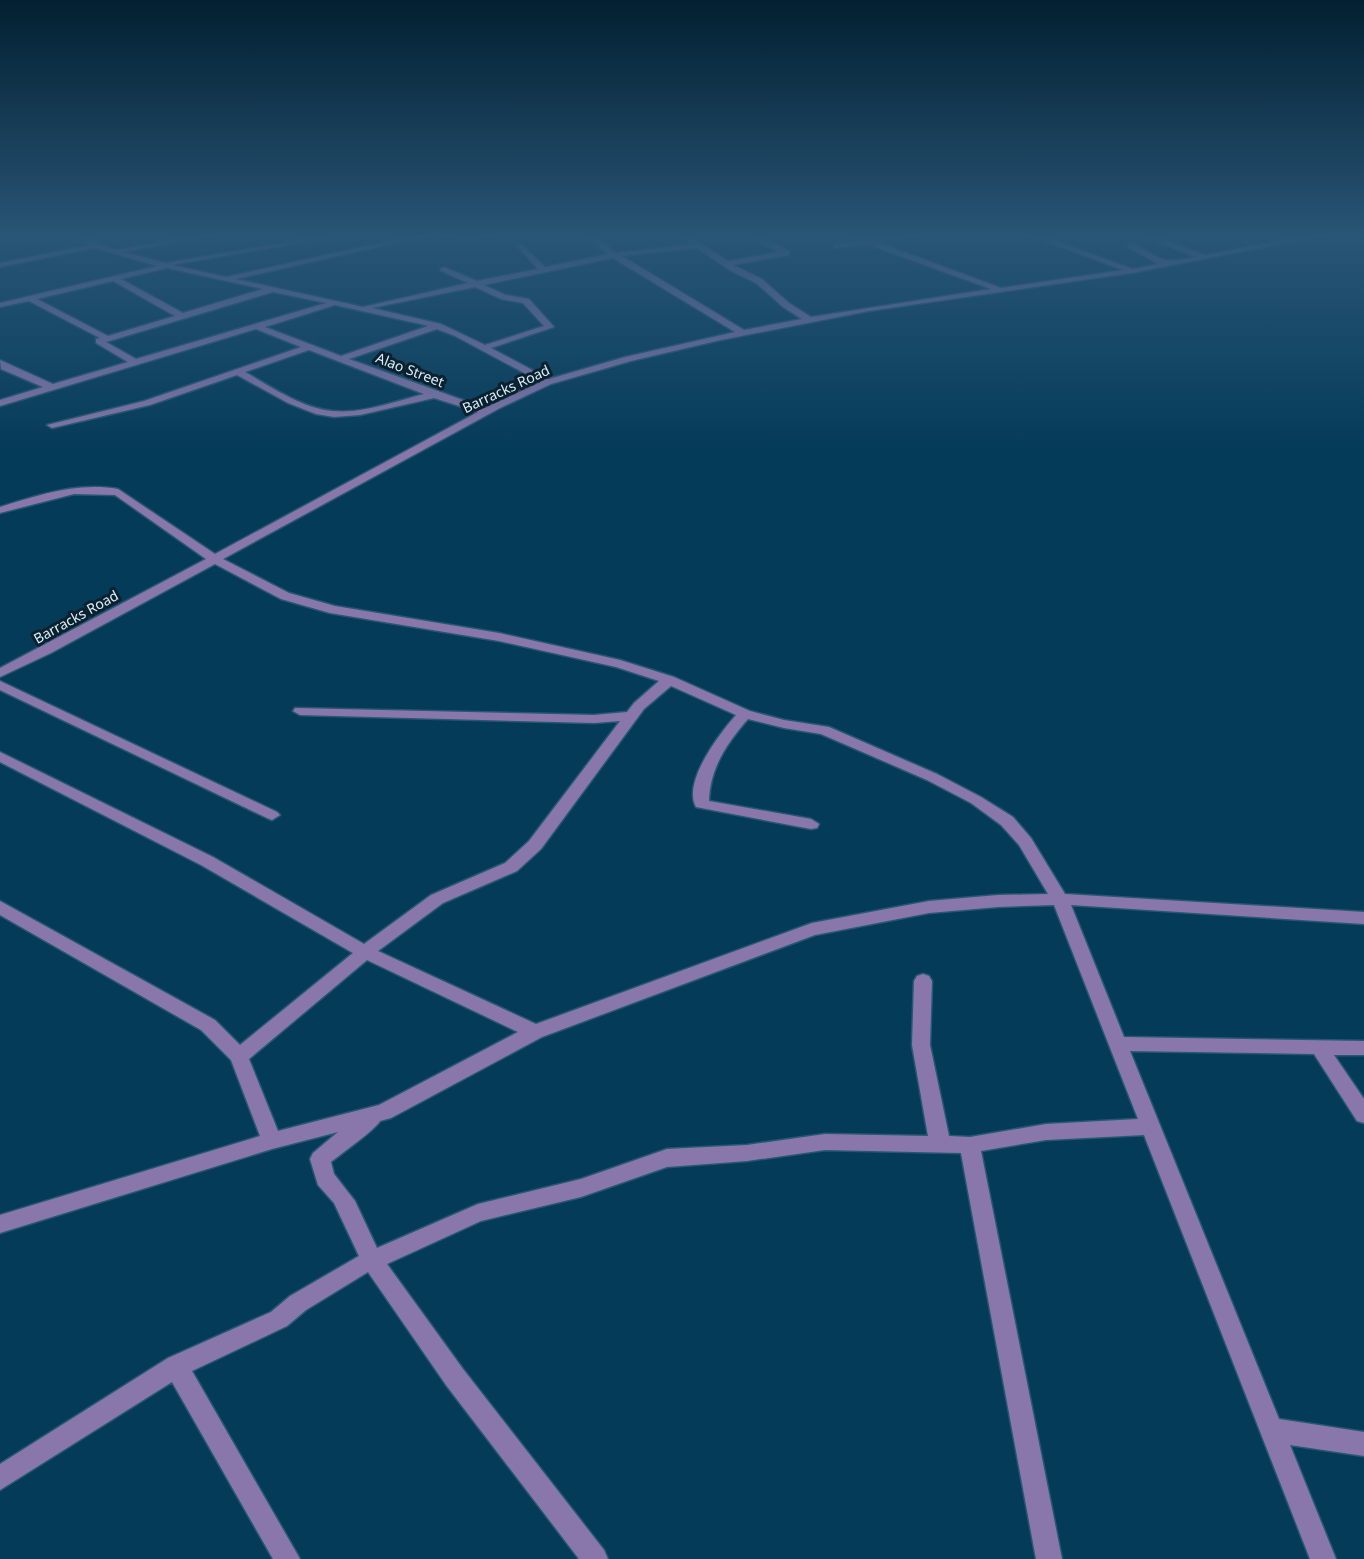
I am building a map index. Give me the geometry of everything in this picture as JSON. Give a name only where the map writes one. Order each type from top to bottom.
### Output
[{"type":"street","points":[[49,308],[108,339]]},
{"type":"street","points":[[167,308],[182,316]]},
{"type":"street","points":[[136,363],[99,342],[211,308]]},
{"type":"street","points":[[0,403],[320,308]]},
{"type":"street","points":[[362,308],[438,326],[548,382]]},
{"type":"street","points":[[483,348],[550,327],[532,308]]},
{"type":"street","points":[[701,308],[743,333]]},
{"type":"street","points":[[790,308],[809,320]]},
{"type":"street","name":"Barracks Road","points":[[0,672],[46,650],[486,412],[548,382],[628,359],[743,333],[887,308]]},
{"type":"street","points":[[343,358],[438,326]]},
{"type":"street","name":"Alao Street","points":[[258,327],[435,395],[486,412]]},
{"type":"street","points":[[52,425],[147,403],[308,347]]},
{"type":"street","points":[[1,366],[51,387]]},
{"type":"street","points":[[238,372],[295,403],[322,411],[344,414],[435,395]]},
{"type":"street","points":[[0,510],[76,491],[103,488],[118,492],[213,558],[285,596],[334,610],[499,637],[620,664],[669,680],[745,714],[784,724],[824,730],[932,777],[976,800],[1007,821],[1025,842],[1061,901],[1323,1559]]},
{"type":"street","points":[[239,1057],[365,952],[437,898],[511,867],[535,845],[639,706],[669,680]]},
{"type":"street","points":[[0,685],[272,815]]},
{"type":"street","points":[[300,711],[582,719],[632,716]]},
{"type":"street","points":[[745,714],[711,757],[701,789],[701,804],[811,824]]},
{"type":"street","points":[[0,756],[207,861],[365,952],[535,1032]]},
{"type":"street","points":[[595,1559],[508,1448],[374,1262],[338,1188],[325,1179],[320,1159],[351,1133],[384,1112],[535,1032],[812,929],[929,907],[998,901],[1081,899],[1364,918]]},
{"type":"street","points":[[0,907],[208,1025],[239,1057],[272,1141]]},
{"type":"street","points":[[923,981],[921,1045],[940,1144]]},
{"type":"street","points":[[1119,1044],[1364,1048]]},
{"type":"street","points":[[1319,1047],[1364,1115]]},
{"type":"street","points":[[0,1224],[272,1141],[384,1112]]},
{"type":"street","points":[[0,1478],[177,1366],[279,1318],[357,1267],[374,1262],[478,1213],[581,1188],[668,1158],[747,1153],[825,1142],[970,1145],[1046,1132],[1151,1126]]},
{"type":"street","points":[[970,1145],[1049,1559]]},
{"type":"street","points":[[177,1366],[287,1559]]},
{"type":"street","points":[[1271,1430],[1364,1444]]}]
